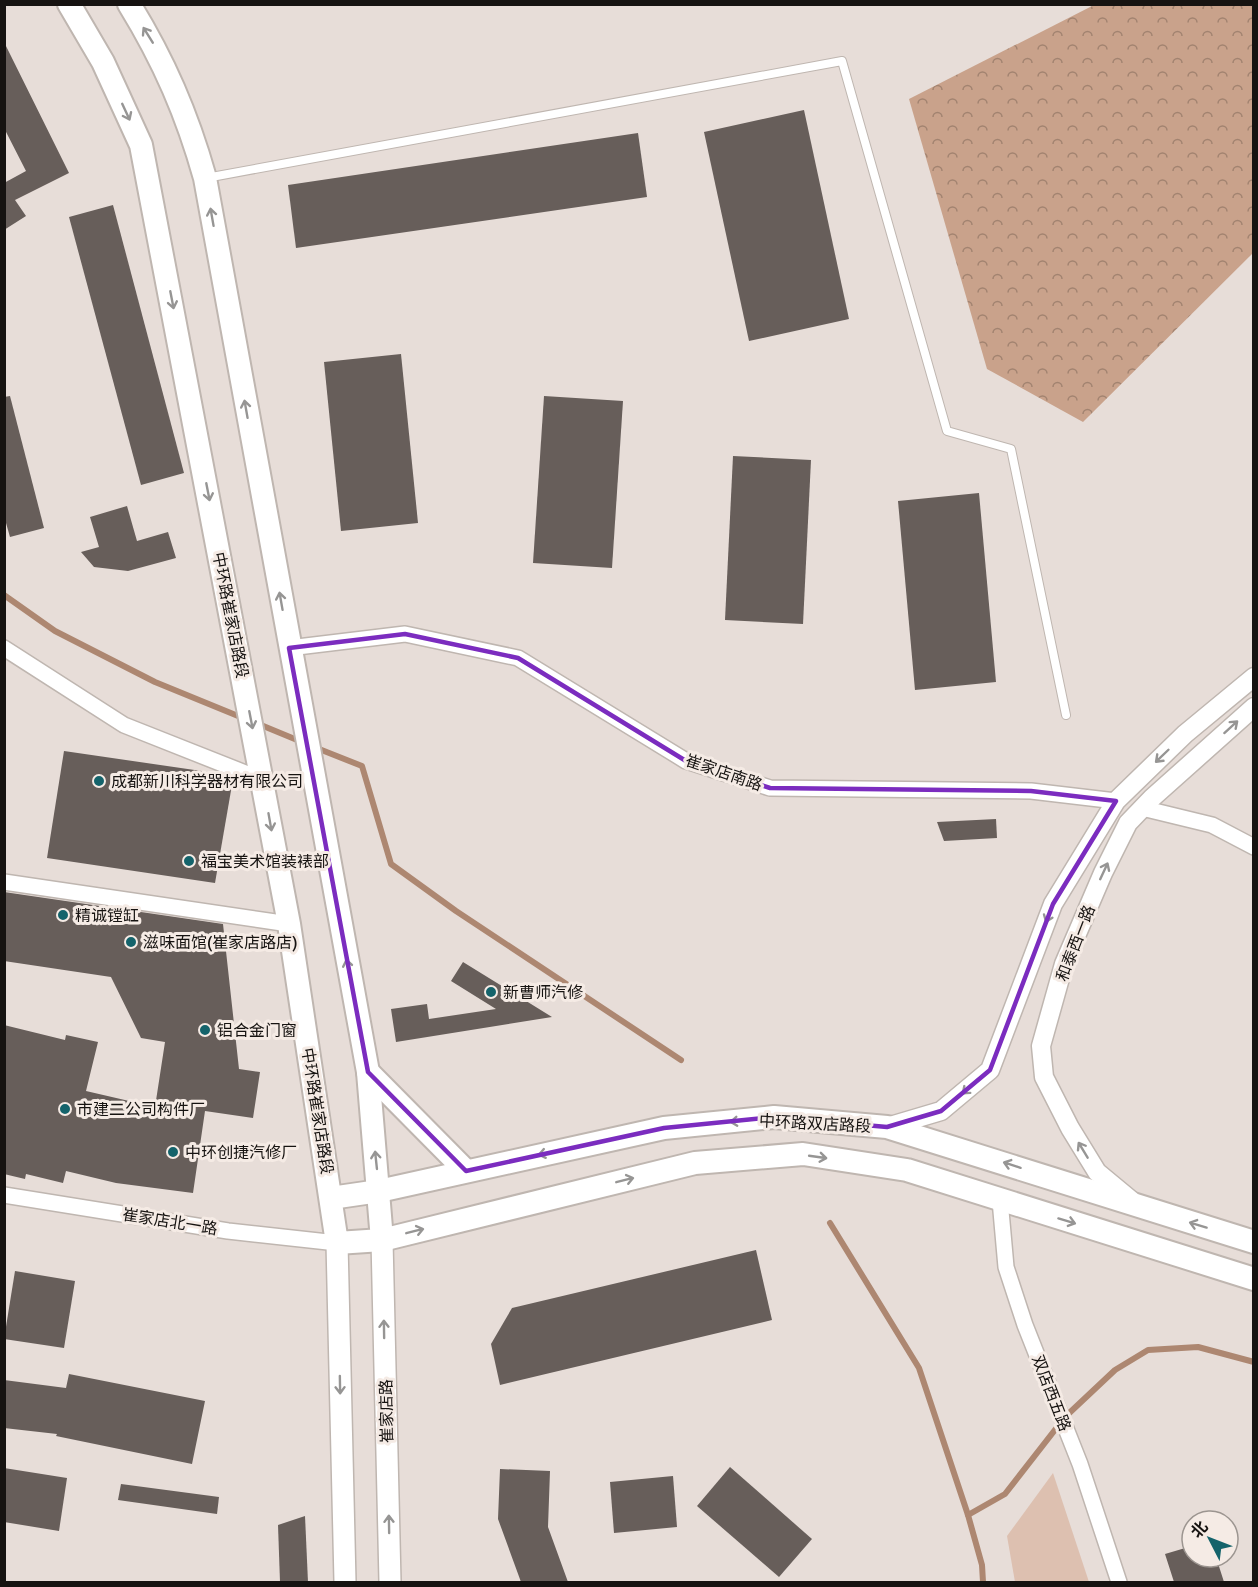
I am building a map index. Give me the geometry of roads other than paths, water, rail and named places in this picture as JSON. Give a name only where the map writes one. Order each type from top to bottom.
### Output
[{"type":"main road","name":"中环路崔家店路段","points":[[69,4],[103,62],[141,146],[289,924],[337,1243]]},
{"type":"main road","points":[[129,4],[159,52],[194,138],[205,178],[368,1072],[382,1240]]},
{"type":"main road","points":[[368,1072],[466,1171]]},
{"type":"main road","name":"中环路双店路段","points":[[331,1198],[379,1191],[664,1128],[774,1117],[887,1127],[990,1157],[1254,1242]]},
{"type":"main road","name":"中环路双店路段","points":[[337,1243],[382,1240],[695,1163],[803,1155],[907,1170],[1254,1279]]},
{"type":"main road","name":"崔家店路","points":[[382,1240],[390,1582]]},
{"type":"main road","points":[[337,1243],[345,1582]]},
{"type":"street","name":"崔家店南路","points":[[289,648],[405,634],[518,658],[686,761],[770,788],[1031,790],[1116,801]]},
{"type":"street","points":[[4,648],[124,725],[261,772]]},
{"type":"street","name":"和泰西一路","points":[[887,1127],[941,1112],[990,1070],[1053,904],[1116,801],[1185,734],[1254,677]]},
{"type":"street","name":"和泰西一路","points":[[1137,1206],[1097,1172],[1070,1128],[1044,1077],[1041,1046],[1064,964],[1102,873],[1128,823],[1254,707]]},
{"type":"street","points":[[1142,808],[1212,825],[1254,847]]},
{"type":"street","points":[[4,882],[289,924]]},
{"type":"street","name":"崔家店北一路","points":[[4,1195],[228,1231],[337,1243]]},
{"type":"street","name":"双店西五路","points":[[1000,1200],[1006,1267],[1080,1464],[1119,1582]]},
{"type":"lane","points":[[205,178],[842,61],[947,431],[1011,449],[1066,716]]},
{"type":"waterway","points":[[4,595],[55,631],[155,682],[243,718]]},
{"type":"waterway","points":[[256,723],[302,742]]},
{"type":"waterway","points":[[314,747],[362,766],[391,864],[456,911],[681,1060]]},
{"type":"waterway","points":[[830,1223],[919,1368],[968,1515],[982,1565],[983,1582]]},
{"type":"waterway","points":[[968,1515],[1005,1494],[1065,1417],[1115,1370],[1148,1350],[1198,1347],[1254,1362]]},
{"type":"place","name":"成都新川科学器材有限公司","points":[[99,781]]},
{"type":"place","name":"福宝美术馆装裱部","points":[[189,861]]},
{"type":"place","name":"精诚镗缸","points":[[63,915]]},
{"type":"place","name":"滋味面馆(崔家店路店)","points":[[131,942]]},
{"type":"place","name":"新曹师汽修","points":[[491,992]]},
{"type":"place","name":"铝合金门窗","points":[[205,1030]]},
{"type":"place","name":"市建二公司构件厂","points":[[65,1109]]},
{"type":"place","name":"中环创捷汽修厂","points":[[173,1152]]}]
